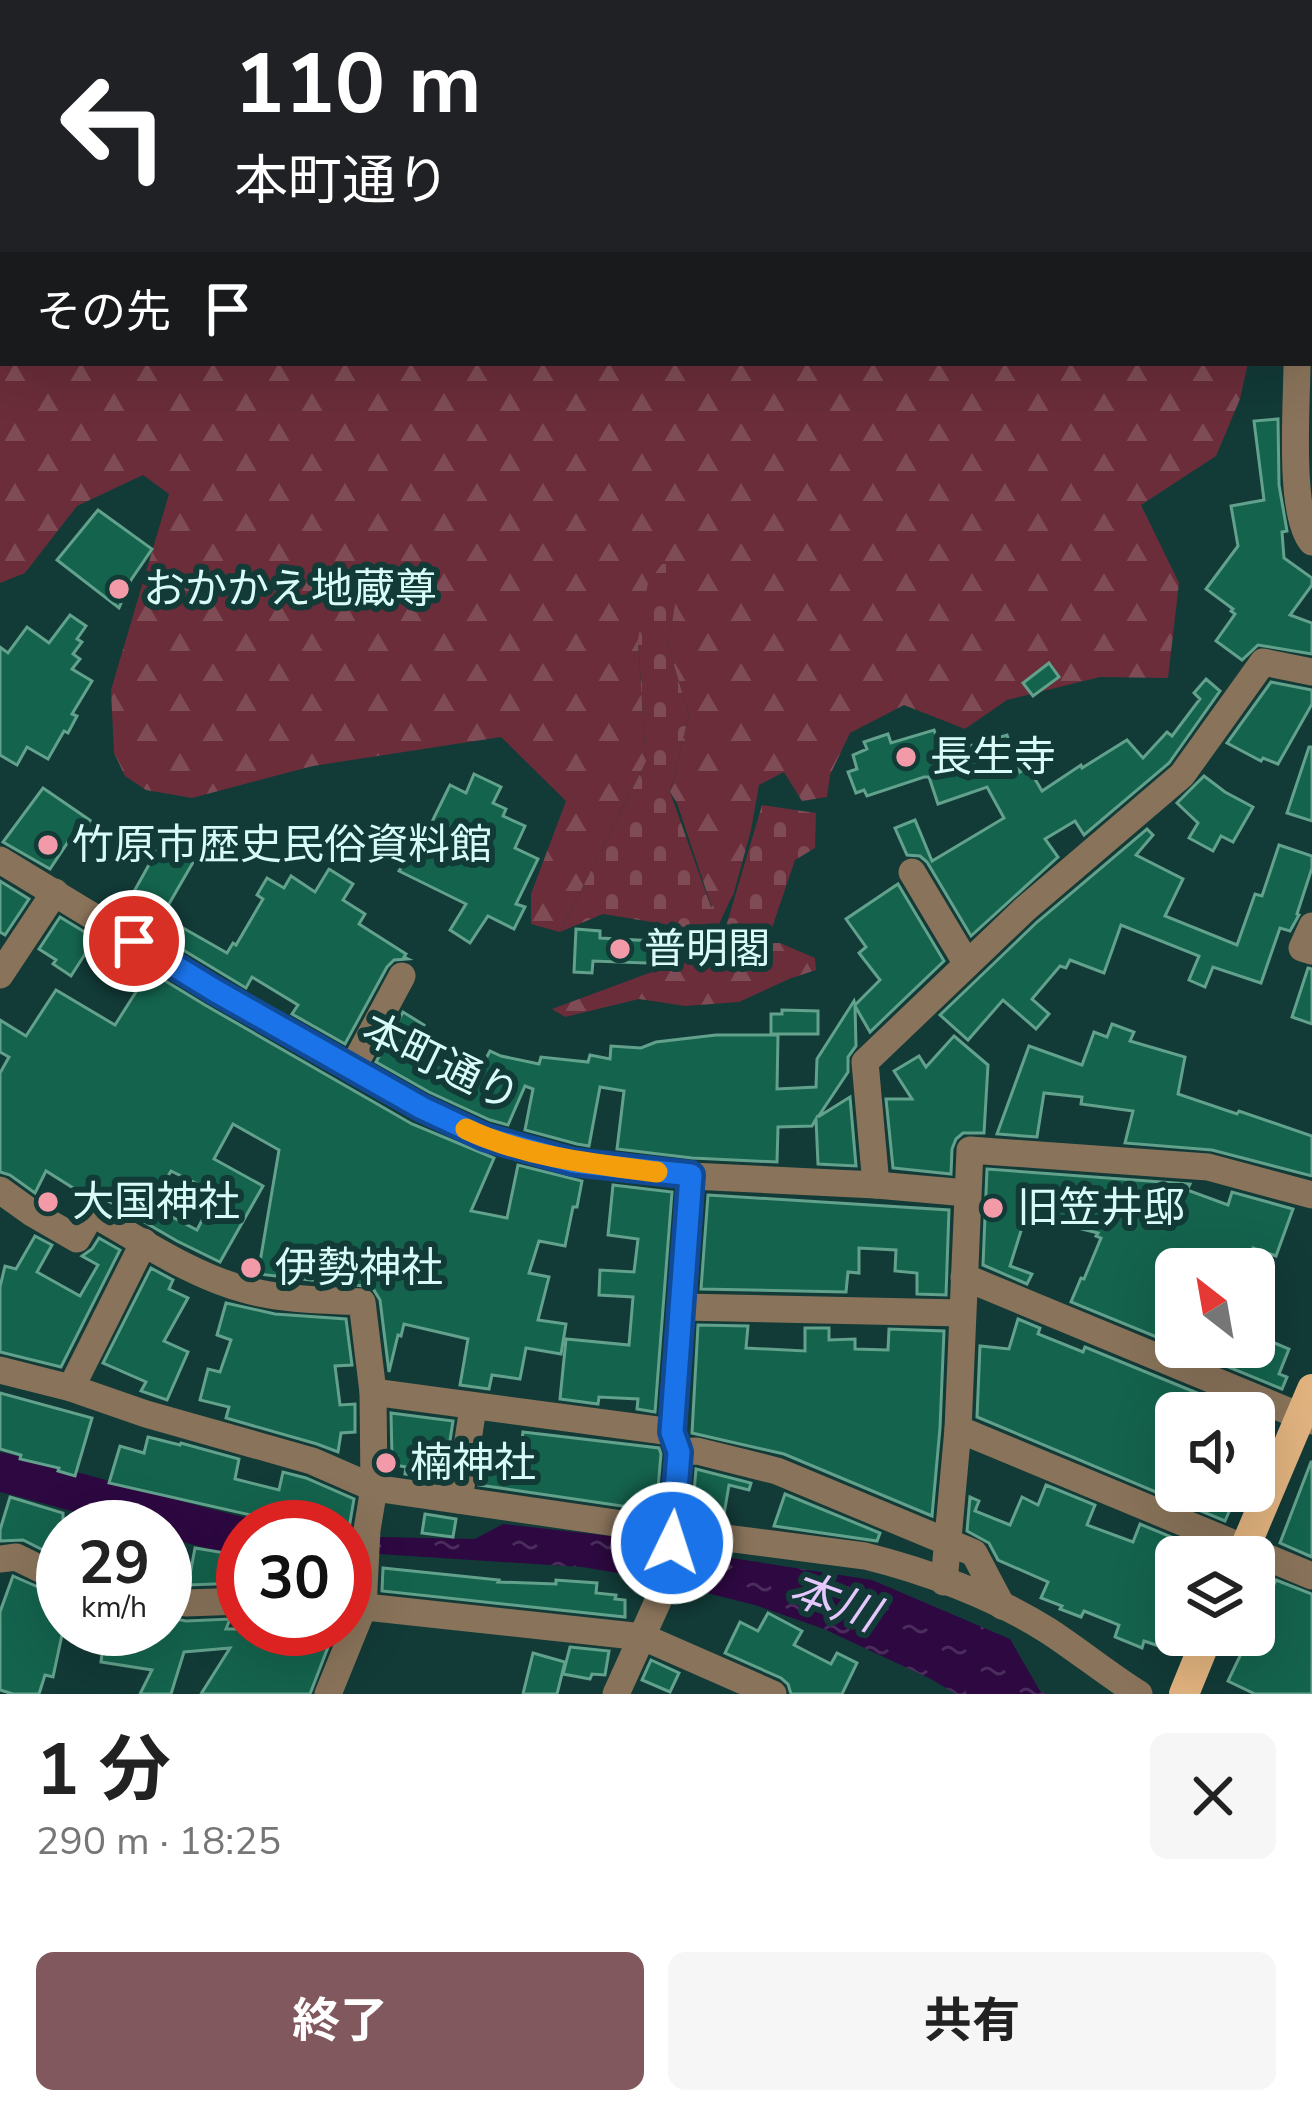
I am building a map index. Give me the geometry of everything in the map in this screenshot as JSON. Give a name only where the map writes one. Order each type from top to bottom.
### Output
[{"type":"main road","points":[[1250,1536],[1308,1408]]},
{"type":"main road","points":[[1184,1694],[1199,1656]]},
{"type":"street","points":[[1297,366],[1297,486],[1303,532],[1312,542]]},
{"type":"street","points":[[877,1185],[865,1062],[1025,909],[1182,775],[1263,662],[1312,672]]},
{"type":"street","name":"本町通り","points":[[0,860],[352,1069],[484,1137],[573,1162],[691,1175],[967,1193]]},
{"type":"street","points":[[912,872],[967,964]]},
{"type":"street","points":[[0,975],[55,892]]},
{"type":"street","points":[[1312,926],[1302,948],[1312,951]]},
{"type":"street","points":[[352,1069],[402,976]]},
{"type":"street","points":[[944,1582],[958,1429],[970,1150],[1208,1167],[1312,1195]]},
{"type":"street","points":[[616,1694],[663,1590],[671,1537],[691,1175]]},
{"type":"street","points":[[0,1190],[77,1239],[92,1213],[217,1280],[249,1291],[362,1302],[373,1392],[372,1500]]},
{"type":"street","points":[[71,1388],[143,1242]]},
{"type":"street","points":[[964,1277],[1308,1408]]},
{"type":"street","points":[[683,1307],[962,1313]]},
{"type":"street","points":[[0,1370],[311,1461],[374,1487],[671,1537],[865,1556],[1002,1606],[1045,1629],[1138,1694]]},
{"type":"street","points":[[373,1392],[675,1442],[777,1471],[974,1553],[1002,1606]]},
{"type":"street","points":[[459,1500],[473,1407]]},
{"type":"street","points":[[958,1429],[1206,1536]]},
{"type":"street","points":[[0,1559],[16,1557],[36,1567]]},
{"type":"street","points":[[1275,1563],[1312,1576]]},
{"type":"street","points":[[372,1608],[644,1637],[773,1694]]},
{"type":"street","points":[[328,1694],[339,1656]]},
{"type":"green space","points":[[0,366],[1247,366],[1240,399],[1216,456],[1141,505],[1179,583],[1168,678],[1100,677],[1007,700],[965,729],[904,705],[850,733],[830,775],[827,797],[802,801],[784,772],[759,785],[733,896],[712,908],[670,792],[689,715],[668,646],[681,564],[638,640],[646,762],[560,932],[531,924],[531,894],[566,801],[501,737],[313,766],[192,798],[146,790],[125,776],[114,753],[111,690],[169,494],[143,475],[77,506],[25,573],[0,583]]},
{"type":"green space","points":[[662,564],[682,564],[668,646],[689,715],[670,792],[711,907],[733,894],[713,937],[698,951],[670,925],[603,914],[560,932],[646,762],[638,640],[648,583]]},
{"type":"green space","points":[[762,805],[816,813],[815,848],[795,860],[772,928],[731,944],[722,940]]},
{"type":"green space","points":[[780,943],[815,958],[816,970],[739,1002],[685,1006],[639,999],[565,1017],[552,1009],[668,966],[707,958],[715,970],[741,944]]},
{"type":"water","points":[[503,1524],[672,1543],[700,1553],[872,1580],[1010,1639],[1046,1694],[956,1694],[824,1629],[755,1605],[642,1577],[582,1567],[379,1554],[380,1537],[475,1539]]},
{"type":"building","points":[[1278,419],[1279,485],[1287,531],[1282,532],[1284,558],[1312,578],[1290,615],[1312,623],[1312,654],[1258,645],[1242,660],[1216,641],[1235,614],[1233,609],[1206,589],[1238,546],[1231,506],[1264,500],[1254,421]]},
{"type":"building","points":[[98,510],[152,549],[119,608],[57,560]]},
{"type":"building","points":[[70,615],[86,626],[77,639],[82,642],[73,654],[80,659],[72,669],[92,681],[72,714],[77,716],[68,733],[64,731],[48,759],[27,747],[17,765],[0,755],[0,647],[8,653],[27,627],[49,643]]},
{"type":"building","points":[[1049,663],[1059,677],[1033,696],[1023,683]]},
{"type":"building","points":[[1206,679],[1220,691],[1169,763],[1084,835],[1075,821],[1045,839],[1058,857],[971,936],[927,862],[907,855],[895,828],[915,820],[932,861],[1004,818],[987,787],[938,804],[929,777],[867,796],[864,790],[856,793],[848,772],[857,769],[853,755],[867,749],[864,742],[888,734],[891,743],[934,730],[937,738],[948,734],[953,751],[1007,735],[1020,772],[1028,767],[1042,791],[1127,740],[1143,758],[1167,732],[1172,736],[1200,699],[1194,693]]},
{"type":"building","points":[[1271,682],[1312,690],[1312,704],[1278,764],[1261,761],[1227,743]]},
{"type":"building","points":[[1312,747],[1312,821],[1287,813]]},
{"type":"building","points":[[474,774],[501,787],[493,803],[506,809],[503,816],[525,826],[515,848],[538,859],[516,904],[525,907],[514,929],[488,916],[470,943],[450,930],[466,904],[399,871],[411,852],[403,848],[412,834],[423,840],[450,785],[466,793]]},
{"type":"building","points":[[1204,776],[1253,807],[1233,842],[1221,836],[1213,851],[1189,838],[1198,823],[1177,803]]},
{"type":"building","points":[[43,788],[94,823],[85,839],[74,833],[50,869],[3,842]]},
{"type":"building","points":[[1147,829],[1153,835],[1136,855],[1183,879],[1165,916],[1237,945],[1255,894],[1262,896],[1279,845],[1312,856],[1299,915],[1290,931],[1280,928],[1261,983],[1213,967],[1205,987],[1189,980],[1199,956],[1121,925],[1104,973],[1070,960],[1032,999],[1049,1014],[1036,1029],[1003,1000],[968,1040],[940,1015],[1037,922]]},
{"type":"building","points":[[182,842],[199,852],[162,916],[227,953],[263,899],[257,895],[267,878],[284,888],[291,876],[315,892],[329,869],[353,884],[343,900],[365,914],[359,924],[408,959],[394,960],[387,967],[345,1044],[292,1014],[298,1005],[252,977],[246,988],[122,913],[160,845],[176,854]]},
{"type":"building","points":[[0,881],[29,899],[5,935],[0,932]]},
{"type":"building","points":[[898,884],[944,961],[870,1032],[855,1006],[856,1046],[848,1057],[848,1072],[818,1117],[850,1097],[856,1166],[818,1164],[816,1119],[812,1126],[778,1127],[777,1162],[617,1149],[624,1091],[600,1087],[589,1146],[577,1144],[525,1130],[533,1089],[525,1086],[508,1125],[429,1092],[376,1062],[403,1012],[424,1025],[418,1037],[451,1056],[454,1051],[482,1066],[490,1051],[539,1064],[541,1057],[588,1062],[590,1055],[610,1059],[611,1046],[641,1048],[716,1035],[778,1035],[777,1089],[816,1087],[817,1059],[854,1001],[855,1005],[880,980],[859,953],[866,947],[846,919]]},
{"type":"building","points":[[60,917],[412,1124],[494,1158],[471,1211],[507,1218],[518,1165],[582,1181],[565,1246],[539,1241],[529,1273],[549,1277],[538,1320],[566,1324],[561,1354],[526,1348],[520,1379],[492,1375],[489,1389],[460,1385],[468,1339],[404,1324],[389,1372],[380,1300],[372,1287],[258,1274],[279,1150],[233,1124],[214,1159],[263,1186],[220,1262],[101,1197],[86,1196],[46,1171],[35,1193],[0,1172],[0,1073],[9,1057],[0,1052],[0,1020],[26,1036],[56,990],[115,1025],[141,984],[87,951],[71,976],[39,949]],"holes":[[[171,1171],[216,1193],[197,1230],[151,1206]]]},
{"type":"building","name":"普明閣","points":[[576,929],[600,931],[600,938],[674,942],[672,964],[593,961],[592,973],[574,972]]},
{"type":"building","points":[[1308,968],[1312,969],[1312,1024],[1292,1017]]},
{"type":"building","points":[[782,1010],[818,1011],[818,1034],[771,1034],[771,1014],[782,1014]]},
{"type":"building","points":[[1112,1024],[1134,1032],[1130,1041],[1185,1057],[1178,1094],[1312,1136],[1312,1176],[1212,1150],[1125,1143],[1133,1111],[1081,1104],[1082,1097],[1044,1093],[1037,1137],[997,1134],[1029,1046],[1082,1065],[1094,1032],[1107,1037]]},
{"type":"building","points":[[954,1036],[988,1065],[984,1133],[963,1133],[956,1139],[951,1174],[893,1168],[886,1099],[912,1099],[894,1071],[919,1056],[926,1067]]},
{"type":"building","points":[[987,1169],[1190,1184],[1187,1190],[1228,1205],[1232,1192],[1293,1209],[1276,1256],[1275,1248],[1155,1248],[1155,1336],[1071,1302],[1101,1238],[1098,1233],[1026,1215],[1010,1266],[1032,1274],[1027,1284],[983,1265]]},
{"type":"building","points":[[613,1185],[672,1192],[655,1412],[637,1409],[638,1399],[599,1397],[598,1404],[560,1399],[566,1339],[629,1345],[633,1297],[599,1295],[600,1270],[634,1272],[638,1239],[608,1235]]},
{"type":"building","points":[[708,1195],[949,1210],[946,1295],[917,1294],[917,1273],[895,1271],[896,1250],[859,1248],[859,1273],[848,1272],[846,1292],[701,1289]]},
{"type":"building","points":[[35,1236],[52,1245],[37,1272],[80,1296],[98,1265],[82,1256],[99,1238],[120,1250],[61,1367],[0,1352],[0,1287],[5,1266],[16,1269]]},
{"type":"building","points":[[151,1268],[173,1280],[169,1289],[188,1298],[164,1341],[188,1352],[167,1400],[141,1391],[146,1382],[103,1363]]},
{"type":"building","points":[[226,1303],[275,1314],[346,1319],[352,1365],[335,1366],[340,1405],[355,1404],[355,1432],[341,1433],[338,1452],[226,1418],[229,1407],[200,1400],[208,1369],[220,1372],[231,1340],[217,1335]]},
{"type":"building","points":[[1018,1319],[1040,1328],[1038,1334],[1083,1352],[1085,1347],[1195,1392],[1155,1392],[1155,1492],[977,1417],[980,1346],[1009,1349]]},
{"type":"building","points":[[698,1325],[748,1326],[746,1348],[805,1351],[805,1328],[829,1328],[829,1340],[855,1339],[855,1349],[888,1350],[889,1329],[944,1331],[932,1516],[784,1454],[692,1433]]},
{"type":"building","points":[[1275,1343],[1289,1349],[1279,1374],[1287,1377],[1282,1389],[1231,1368],[1275,1368]]},
{"type":"building","points":[[0,1393],[92,1418],[75,1476],[0,1449]]},
{"type":"building","points":[[391,1413],[453,1421],[444,1480],[405,1474],[406,1467],[395,1465]]},
{"type":"building","points":[[523,1432],[659,1448],[656,1511],[479,1485],[483,1460],[519,1464]]},
{"type":"building","points":[[148,1437],[181,1443],[239,1459],[235,1479],[279,1490],[283,1472],[354,1500],[216,1500],[216,1507],[109,1483],[120,1446],[144,1453]]},
{"type":"building","points":[[1312,1462],[1312,1557],[1280,1543]]},
{"type":"building","points":[[696,1469],[751,1483],[749,1490],[729,1485],[723,1520],[692,1516]]},
{"type":"building","points":[[1046,1485],[1095,1505],[1087,1525],[1133,1542],[1140,1524],[1169,1536],[1155,1536],[1155,1645],[1144,1641],[1142,1648],[1115,1637],[1119,1625],[1084,1611],[1081,1617],[1041,1598],[1048,1582],[998,1560],[989,1543],[967,1531],[970,1497],[979,1501],[975,1511],[1010,1525],[1022,1497],[1038,1505]]},
{"type":"building","points":[[785,1494],[880,1533],[877,1541],[774,1526]]},
{"type":"building","points":[[10,1497],[36,1505],[36,1546],[23,1540],[0,1541]]},
{"type":"building","points":[[1204,1512],[1229,1512],[1225,1521]]},
{"type":"building","points":[[425,1514],[456,1519],[453,1537],[422,1533]]},
{"type":"building","points":[[195,1548],[216,1552],[216,1584],[192,1585]]},
{"type":"building","points":[[383,1568],[498,1582],[597,1583],[596,1593],[625,1600],[625,1617],[382,1591]]},
{"type":"building","points":[[13,1576],[36,1586],[36,1656],[57,1656],[53,1677],[45,1675],[39,1694],[0,1690],[0,1612]]},
{"type":"building","points":[[1275,1582],[1312,1594],[1312,1694],[1255,1694],[1228,1681],[1240,1656],[1275,1656]]},
{"type":"building","points":[[768,1613],[802,1631],[794,1645],[831,1664],[837,1653],[857,1663],[842,1694],[791,1694],[781,1678],[725,1653],[740,1622],[758,1631]]},
{"type":"building","points":[[216,1620],[216,1649],[192,1651],[192,1621]]},
{"type":"building","points":[[570,1647],[609,1651],[605,1675],[592,1674],[590,1679],[563,1674]]},
{"type":"building","points":[[533,1653],[565,1662],[557,1694],[523,1694]]},
{"type":"building","points":[[102,1656],[183,1656],[171,1694],[140,1694],[152,1670],[101,1662]]},
{"type":"building","points":[[225,1656],[325,1656],[310,1694],[201,1694]]},
{"type":"building","points":[[651,1660],[679,1673],[670,1692],[642,1680]]},
{"type":"waterway","name":"本川","points":[[0,1472],[216,1530]]},
{"type":"slow traffic","points":[[466,1129],[573,1162],[657,1172]]},
{"type":"place","name":"おかかえ地蔵尊","points":[[119,589]]},
{"type":"place","name":"長生寺","points":[[906,757]]},
{"type":"place","name":"竹原市歴史民俗資料館","points":[[48,845]]},
{"type":"place","name":"普明閣","points":[[620,949]]},
{"type":"place","name":"大国神社","points":[[48,1202]]},
{"type":"place","name":"旧笠井邸","points":[[993,1208]]},
{"type":"place","name":"伊勢神社","points":[[251,1268]]},
{"type":"place","name":"楠神社","points":[[386,1463]]},
{"type":"route","points":[[134,941],[422,1108],[484,1137],[573,1162],[691,1175],[672,1432],[679,1452],[672,1543]]}]
